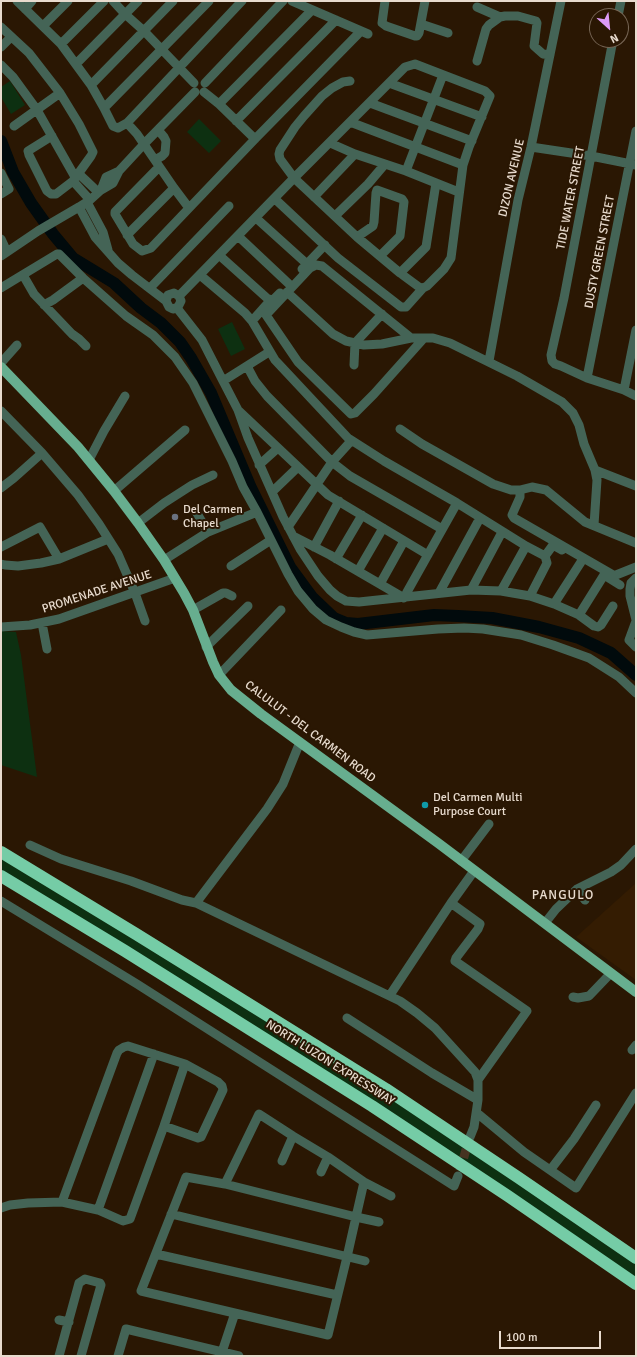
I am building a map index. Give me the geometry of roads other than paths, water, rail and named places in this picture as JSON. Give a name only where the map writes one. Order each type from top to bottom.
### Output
[{"type":"highway","name":"NORTH LUZON EXPRESSWAY","points":[[1,852],[143,938],[386,1089],[636,1258]]},
{"type":"highway","name":"NORTH LUZON EXPRESSWAY","points":[[1,876],[131,955],[372,1106],[508,1196],[636,1284]]},
{"type":"main road","name":"CALULUT - DEL CARMEN ROAD","points":[[1,367],[89,460],[138,523],[164,560],[193,610],[206,646],[219,675],[231,690],[611,973],[635,988]]},
{"type":"street","points":[[17,1],[61,44],[91,85],[113,126],[118,128],[127,123],[178,67],[242,1]]},
{"type":"street","points":[[25,9],[32,1]]},
{"type":"street","points":[[43,26],[68,1]]},
{"type":"street","points":[[61,44],[104,1]]},
{"type":"street","points":[[113,1],[194,83]]},
{"type":"street","points":[[76,64],[138,1]]},
{"type":"street","points":[[91,85],[174,1]]},
{"type":"street","points":[[104,108],[209,1]]},
{"type":"street","points":[[194,83],[192,88],[195,92],[200,94],[283,1]]},
{"type":"street","points":[[158,130],[166,141],[165,153],[115,211],[115,214],[133,244],[142,251],[151,248],[255,139],[365,33],[292,1]]},
{"type":"street","points":[[385,1],[382,23],[386,26],[417,36],[426,1]]},
{"type":"street","name":"DIZON AVENUE","points":[[489,361],[518,200],[531,147],[561,1]]},
{"type":"street","points":[[477,7],[500,17],[518,16],[536,21],[534,46],[543,54],[550,55]]},
{"type":"street","points":[[219,104],[312,10]]},
{"type":"street","points":[[477,61],[486,29],[500,17]]},
{"type":"street","points":[[236,121],[336,20]]},
{"type":"street","points":[[421,24],[448,33]]},
{"type":"street","points":[[1,27],[29,53],[60,93],[79,124],[93,152],[75,177],[56,194],[51,194],[47,191],[28,155],[28,151],[52,136]]},
{"type":"street","points":[[1,47],[11,37]]},
{"type":"street","name":"TIDE WATER STREET","points":[[587,378],[555,364],[552,361],[551,355],[564,298],[611,48]]},
{"type":"street","points":[[179,296],[405,67],[415,64],[485,90],[490,96],[490,100],[463,165],[451,258],[444,269],[427,286],[423,288],[406,307],[401,307],[338,258],[275,199]]},
{"type":"street","points":[[1,65],[13,77],[37,110],[89,201],[104,232],[109,252]]},
{"type":"street","points":[[406,172],[443,75]]},
{"type":"street","points":[[194,83],[201,80],[219,104],[255,139]]},
{"type":"street","points":[[350,80],[332,88],[322,96],[295,127],[280,150],[280,158],[294,178],[357,237],[400,273],[423,288]]},
{"type":"street","points":[[389,83],[482,117]]},
{"type":"street","points":[[1,239],[4,254],[38,231],[89,201],[99,191],[113,183],[120,171],[144,144],[195,92]]},
{"type":"street","points":[[14,126],[60,93]]},
{"type":"street","points":[[370,103],[425,122],[472,141]]},
{"type":"street","points":[[350,122],[463,165]]},
{"type":"street","points":[[127,123],[144,144],[189,208]]},
{"type":"street","name":"DUSTY GREEN STREET","points":[[587,378],[633,164],[636,131]]},
{"type":"street","points":[[330,143],[355,154],[456,191],[459,190]]},
{"type":"street","points":[[531,147],[633,164]]},
{"type":"street","points":[[314,197],[355,154]]},
{"type":"street","points":[[334,216],[368,184],[385,164]]},
{"type":"street","points":[[1,173],[9,189],[1,194]]},
{"type":"street","points":[[75,177],[99,191]]},
{"type":"street","points":[[400,273],[426,247],[436,183]]},
{"type":"street","points":[[368,184],[376,191],[377,190],[402,199],[404,202],[400,236],[380,256]]},
{"type":"street","points":[[127,235],[174,188]]},
{"type":"street","points":[[357,237],[372,226],[374,222],[376,191]]},
{"type":"street","points":[[150,288],[229,206]]},
{"type":"street","points":[[79,207],[95,237],[118,263],[166,300],[169,307],[174,309],[177,308]]},
{"type":"street","points":[[256,218],[307,264]]},
{"type":"street","points":[[238,236],[333,334],[346,341],[364,345],[382,344],[411,338],[433,338],[450,343],[489,361],[568,407],[579,425],[584,444],[595,470],[597,480],[594,525]]},
{"type":"street","points":[[325,245],[266,313],[266,317],[298,362],[351,414],[355,413],[374,394],[424,338]]},
{"type":"street","points":[[1,288],[59,254],[83,278],[126,316],[153,335],[175,357],[193,383],[232,461],[243,487],[288,574],[298,591],[313,609],[326,620],[354,632],[367,635],[464,628],[483,629],[521,636],[553,645],[589,658],[618,677],[636,693]]},
{"type":"street","points":[[220,255],[270,300]]},
{"type":"street","points":[[252,321],[270,300],[273,300],[310,268],[316,265],[322,266],[411,338]]},
{"type":"street","points":[[23,275],[34,294],[72,334],[86,346]]},
{"type":"street","points":[[200,275],[245,313],[252,321],[269,352],[283,370],[351,440],[457,503],[502,532],[545,556],[547,563],[530,596]]},
{"type":"street","points":[[44,304],[53,300],[83,278]]},
{"type":"street","points":[[166,300],[168,295],[171,294],[177,294],[179,296]]},
{"type":"street","points":[[177,308],[181,303],[179,296]]},
{"type":"street","points":[[177,308],[202,340],[238,410],[248,438],[288,527],[318,576],[337,596],[346,601],[359,602],[471,590],[501,591],[530,596],[554,604],[579,615],[594,626],[598,627],[601,625],[613,606]]},
{"type":"street","points":[[354,365],[355,343],[382,314]]},
{"type":"street","points":[[624,390],[636,330]]},
{"type":"street","points":[[1,363],[17,345]]},
{"type":"street","points":[[223,381],[269,352]]},
{"type":"street","points":[[247,366],[255,381],[267,396],[332,462],[350,476],[442,529]]},
{"type":"street","points":[[587,378],[624,390],[636,396]]},
{"type":"street","points":[[89,460],[125,396]]},
{"type":"street","points":[[238,410],[328,495],[428,555]]},
{"type":"street","points":[[1,411],[42,453],[78,495],[118,554],[145,621]]},
{"type":"street","points":[[400,429],[422,444],[493,484],[511,490],[520,490],[532,487],[546,490],[586,522],[636,543]]},
{"type":"street","points":[[114,491],[185,430]]},
{"type":"street","points":[[288,527],[332,462],[351,440]]},
{"type":"street","points":[[260,465],[278,448]]},
{"type":"street","points":[[2,485],[42,453]]},
{"type":"street","points":[[272,492],[298,467]]},
{"type":"street","points":[[595,470],[636,486]]},
{"type":"street","points":[[138,523],[164,503],[192,485],[213,475]]},
{"type":"street","points":[[520,490],[520,497],[512,515],[514,518],[613,574],[636,567]]},
{"type":"street","points":[[314,547],[339,501]]},
{"type":"street","points":[[404,598],[457,503]]},
{"type":"street","points":[[195,510],[208,532]]},
{"type":"street","points":[[164,560],[208,532],[257,512]]},
{"type":"street","points":[[336,559],[362,515]]},
{"type":"street","points":[[439,593],[480,518]]},
{"type":"street","points":[[1,547],[40,527],[59,559]]},
{"type":"street","points":[[358,571],[382,528]]},
{"type":"street","points":[[471,590],[502,532]]},
{"type":"street","points":[[293,536],[404,598]]},
{"type":"street","points":[[1,564],[18,566],[59,559],[108,539]]},
{"type":"street","points":[[231,566],[271,540]]},
{"type":"street","points":[[380,584],[404,541]]},
{"type":"street","points":[[545,556],[553,545],[620,585]]},
{"type":"street","points":[[501,591],[526,546]]},
{"type":"street","points":[[554,604],[581,562]]},
{"type":"street","points":[[579,615],[604,575]]},
{"type":"street","name":"PROMENADE AVENUE","points":[[1,627],[42,623],[74,615],[175,578]]},
{"type":"street","points":[[636,578],[631,583],[630,589],[630,596],[636,620],[629,640],[636,647]]},
{"type":"street","points":[[193,610],[223,593],[232,596]]},
{"type":"street","points":[[206,646],[248,606]]},
{"type":"street","points":[[219,675],[281,610]]},
{"type":"street","points":[[42,623],[47,649]]},
{"type":"street","points":[[196,903],[267,809],[283,784],[300,742]]},
{"type":"street","points":[[460,861],[489,824]]},
{"type":"street","points":[[30,845],[61,859],[131,881],[182,900],[196,903],[390,995],[417,1013],[435,1028],[471,1068],[478,1080],[477,1112],[470,1137]]},
{"type":"street","points":[[545,923],[556,909],[577,889],[611,872],[621,865],[636,849]]},
{"type":"street","points":[[390,995],[474,871]]},
{"type":"street","points":[[577,889],[585,900]]},
{"type":"street","points":[[1,901],[156,996],[454,1186],[458,1176]]},
{"type":"street","points":[[451,903],[480,924],[478,929],[456,958],[456,961],[527,1011],[488,1068],[478,1080]]},
{"type":"street","points":[[573,997],[578,998],[589,996],[611,973]]},
{"type":"street","points":[[346,1018],[432,1073],[478,1100]]},
{"type":"street","points":[[62,1202],[119,1050],[128,1046],[184,1064],[218,1082],[223,1090],[201,1137],[198,1138],[164,1126]]},
{"type":"street","points":[[98,1210],[154,1054]]},
{"type":"street","points":[[1,1208],[10,1205],[28,1203],[62,1202],[98,1210],[123,1221],[130,1219],[164,1126],[184,1064]]},
{"type":"street","points":[[477,1112],[524,1152],[576,1188],[636,1093]]},
{"type":"street","points":[[550,1169],[577,1134],[596,1105]]},
{"type":"street","points":[[225,1184],[259,1114],[328,1157],[364,1182],[391,1196]]},
{"type":"street","points":[[282,1161],[293,1136]]},
{"type":"street","points":[[321,1172],[328,1157]]},
{"type":"street","points":[[364,1182],[356,1217],[347,1257],[328,1335],[140,1291],[186,1177],[225,1184],[356,1217],[379,1222]]},
{"type":"street","points":[[171,1214],[365,1261]]},
{"type":"street","points":[[156,1254],[337,1295]]},
{"type":"street","points":[[58,1356],[79,1283],[85,1279],[100,1283],[101,1289],[81,1356]]},
{"type":"street","points":[[222,1352],[235,1313]]},
{"type":"street","points":[[59,1320],[68,1322]]},
{"type":"street","points":[[118,1356],[126,1329],[201,1352],[222,1352],[239,1356]]},
{"type":"waterway","points":[[1,141],[13,172],[31,203],[53,234],[73,258],[114,283],[141,308],[161,323],[180,342],[211,393],[251,488],[290,567],[312,597],[334,618],[346,623],[358,624],[434,615],[492,618],[539,627],[579,638],[611,653],[636,675]]},
{"type":"tunnel","points":[[460,1171],[469,1139]]},
{"type":"place","name":"Del Carmen Chapel","points":[[175,517]]},
{"type":"place","name":"Del Carmen Multi Purpose Court","points":[[425,805]]},
{"type":"district","name":"PANGULO","points":[[563,896]]}]
